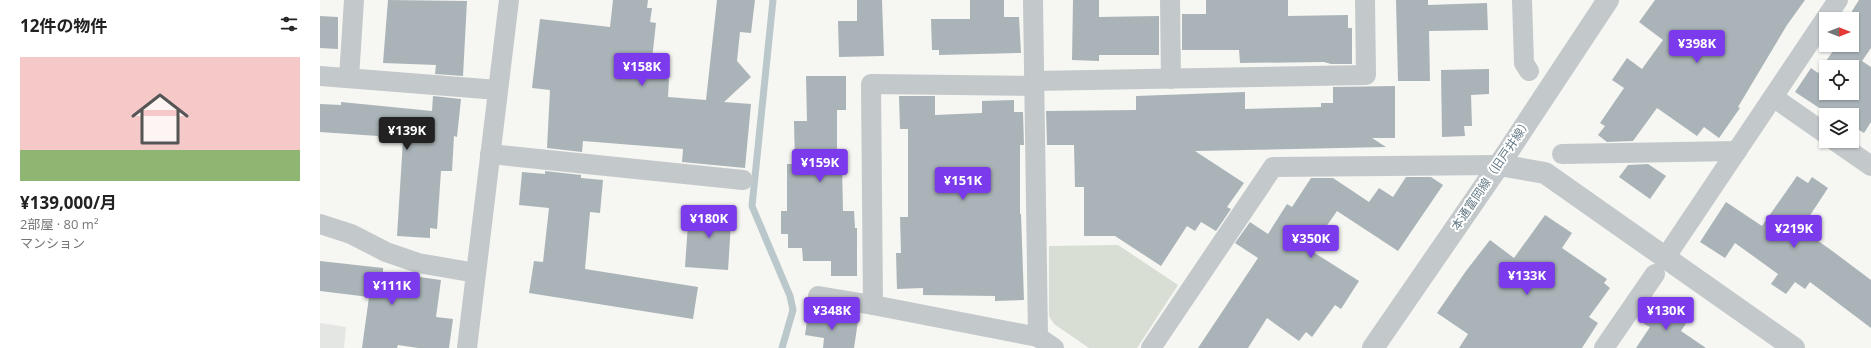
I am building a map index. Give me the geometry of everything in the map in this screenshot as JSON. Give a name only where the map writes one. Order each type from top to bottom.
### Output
[{"type":"street","points":[[348,78],[354,0]]},
{"type":"street","points":[[467,348],[509,0]]},
{"type":"street","points":[[1033,0],[1038,337]]},
{"type":"street","points":[[1170,0],[1171,79]]},
{"type":"street","points":[[873,305],[871,84],[1034,84],[1171,79],[1366,75],[1365,0]]},
{"type":"street","points":[[1522,0],[1524,63],[1529,71]]},
{"type":"street","name":"本通富岡線（旧戸井線）","points":[[1373,348],[1499,165],[1608,0]]},
{"type":"street","points":[[1604,348],[1838,0]]},
{"type":"street","points":[[320,76],[498,90]]},
{"type":"street","points":[[1773,97],[1819,129]]},
{"type":"street","points":[[1845,148],[1871,166]]},
{"type":"street","points":[[1562,154],[1737,151]]},
{"type":"street","points":[[490,154],[743,180]]},
{"type":"street","points":[[1151,348],[1273,167],[1499,165],[1545,174],[1660,266],[1794,348]]},
{"type":"street","points":[[320,224],[351,234],[386,252],[418,263],[476,273]]},
{"type":"street","points":[[818,296],[873,305],[1038,337],[1054,348]]},
{"type":"shaded area","points":[[1118,245],[1178,285],[1137,348],[1089,348],[1054,324],[1049,316],[1049,246]]},
{"type":"shaded area","points":[[320,323],[346,327],[344,348],[320,348]]},
{"type":"building","points":[[388,0],[467,1],[463,76],[435,74],[436,65],[383,63]]},
{"type":"building","points":[[613,0],[648,0],[647,8],[652,8],[650,22],[656,23],[650,77],[669,79],[668,97],[706,100],[717,0],[755,0],[751,33],[740,32],[737,61],[751,77],[724,102],[751,104],[745,168],[682,162],[683,149],[583,141],[582,152],[547,148],[550,90],[532,88],[540,19],[610,27]]},
{"type":"building","points":[[857,0],[882,0],[884,56],[839,57],[838,21],[857,21]]},
{"type":"building","points":[[970,0],[1004,0],[1004,17],[1019,17],[1021,53],[939,55],[939,50],[932,50],[931,19],[970,19]]},
{"type":"building","points":[[1073,0],[1099,0],[1099,17],[1159,16],[1159,55],[1099,55],[1099,61],[1072,60]]},
{"type":"building","points":[[1206,0],[1288,0],[1288,16],[1348,15],[1348,28],[1352,28],[1352,64],[1331,64],[1324,62],[1240,63],[1239,50],[1182,50],[1182,14],[1206,14]]},
{"type":"building","points":[[1396,0],[1428,0],[1428,5],[1487,3],[1488,30],[1429,31],[1430,81],[1398,81]]},
{"type":"building","points":[[1655,0],[1805,0],[1787,25],[1738,107],[1740,108],[1719,138],[1704,127],[1697,136],[1657,108],[1633,141],[1607,142],[1598,135],[1605,126],[1600,123],[1624,88],[1612,80],[1627,58],[1642,69],[1663,40],[1639,22]]},
{"type":"building","points":[[1859,0],[1871,0],[1871,48],[1862,61],[1871,67],[1871,122],[1864,133],[1859,130],[1859,108],[1819,108],[1795,92],[1811,68],[1818,73],[1819,72],[1819,100],[1859,100],[1859,60],[1827,60],[1832,52],[1859,52],[1859,12],[1852,12]]},
{"type":"building","points":[[320,16],[338,17],[338,49],[320,48]]},
{"type":"building","points":[[1489,69],[1489,94],[1471,95],[1472,126],[1464,126],[1465,136],[1442,137],[1441,70]]},
{"type":"building","points":[[806,76],[846,76],[846,110],[837,110],[837,163],[842,163],[843,211],[854,211],[855,228],[857,228],[857,276],[831,276],[831,261],[803,261],[802,248],[788,248],[788,234],[781,234],[781,211],[787,211],[787,164],[795,164],[794,121],[807,121]]},
{"type":"building","points":[[1395,86],[1395,138],[1372,138],[1386,147],[1195,151],[1244,183],[1227,207],[1231,209],[1216,231],[1201,222],[1195,231],[1187,226],[1161,266],[1115,236],[1084,236],[1084,187],[1075,187],[1074,145],[1047,145],[1046,111],[1136,110],[1136,96],[1245,92],[1245,109],[1321,107],[1321,103],[1333,103],[1333,87]]},
{"type":"building","points":[[433,96],[461,99],[457,137],[454,136],[452,171],[441,171],[437,229],[430,228],[430,238],[397,236],[403,140],[378,138],[378,136],[320,132],[320,104],[341,105],[341,102],[432,111]]},
{"type":"building","points":[[899,96],[935,96],[935,115],[982,113],[982,101],[1014,100],[1014,112],[1023,112],[1024,145],[1020,145],[1020,214],[1024,300],[995,301],[995,296],[923,295],[923,288],[897,289],[896,253],[901,253],[900,217],[908,217],[908,129],[900,129]]},
{"type":"building","points":[[1648,164],[1666,176],[1650,199],[1619,177],[1628,165]]},
{"type":"building","points":[[545,171],[581,175],[581,178],[603,180],[600,213],[590,212],[585,269],[698,287],[693,319],[529,293],[534,261],[543,262],[549,208],[519,205],[522,172],[545,174]]},
{"type":"building","points":[[1797,176],[1808,183],[1812,177],[1828,188],[1801,229],[1871,280],[1871,328],[1810,282],[1805,289],[1795,282],[1786,294],[1771,284],[1778,274],[1735,243],[1725,258],[1700,242],[1726,202],[1762,226]]},
{"type":"building","points":[[1406,177],[1431,177],[1443,185],[1398,251],[1337,211],[1310,250],[1359,281],[1341,309],[1335,305],[1312,337],[1306,332],[1299,341],[1267,318],[1248,348],[1198,348],[1258,258],[1235,243],[1250,222],[1268,234],[1287,204],[1292,207],[1311,178],[1333,178],[1369,202],[1379,188],[1393,197]]},
{"type":"building","points":[[712,206],[732,208],[728,270],[685,267],[689,209],[712,211]]},
{"type":"building","points":[[1545,215],[1572,233],[1562,248],[1607,279],[1604,283],[1610,288],[1589,317],[1598,323],[1582,348],[1459,348],[1468,334],[1437,313],[1466,271],[1490,240],[1514,258]]},
{"type":"building","points":[[320,261],[383,268],[383,272],[441,280],[436,317],[453,319],[449,348],[418,348],[398,345],[397,348],[362,348],[369,297],[320,291]]},
{"type":"building","points":[[1659,302],[1687,322],[1681,331],[1706,348],[1636,348],[1650,327],[1644,324]]},
{"type":"building","points":[[808,313],[858,321],[854,348],[823,348],[824,338],[805,335]]},
{"type":"waterway","points":[[773,0],[752,206],[790,296],[793,310],[782,348]]}]
